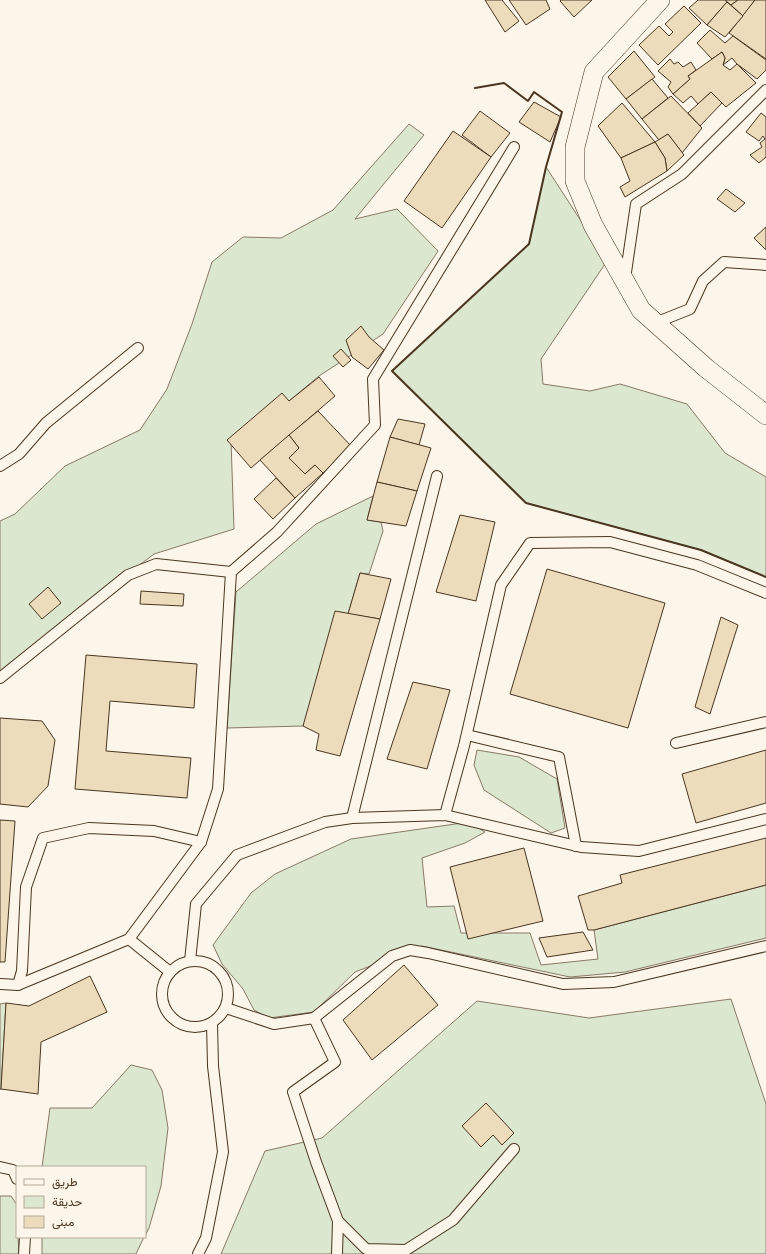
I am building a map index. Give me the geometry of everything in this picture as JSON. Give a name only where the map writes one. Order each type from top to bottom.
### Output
[{"type":"street","points":[[660,0],[594,72],[575,147],[575,181],[593,225],[641,310],[706,368],[766,416]]},
{"type":"lane","points":[[625,281],[636,204],[682,174],[766,90]]},
{"type":"lane","points":[[0,984],[18,985],[129,939],[201,842],[218,789],[231,572],[278,532],[375,425],[373,379],[514,147]]},
{"type":"lane","points":[[655,323],[690,309],[703,281],[724,262],[766,265]]},
{"type":"lane","points":[[0,466],[19,454],[46,423],[138,348]]},
{"type":"lane","points":[[352,818],[437,476]]},
{"type":"lane","points":[[445,815],[467,735],[501,585],[530,543],[610,542],[697,565],[766,593]]},
{"type":"lane","points":[[0,678],[128,575],[156,564],[231,572]]},
{"type":"lane","points":[[676,744],[766,722]]},
{"type":"lane","points":[[467,735],[559,757],[576,846]]},
{"type":"lane","points":[[190,961],[196,904],[236,855],[325,822],[352,818],[445,815],[581,847],[639,851],[766,819]]},
{"type":"lane","points":[[18,985],[22,971],[26,887],[43,838],[89,828],[154,831],[201,842]]},
{"type":"lane","points":[[129,939],[170,972]]},
{"type":"lane","points":[[226,1008],[274,1024],[314,1018],[392,956],[410,950],[563,984],[614,982],[766,946]]},
{"type":"lane","points":[[190,961],[200,961],[210,964],[218,970],[224,978],[228,988],[226,1008],[212,1023],[202,1027],[191,1028],[181,1025],[172,1019],[166,1011],[162,1001],[164,980],[176,967],[182,963],[190,961]]},
{"type":"lane","points":[[314,1018],[334,1062],[293,1092],[316,1162],[338,1221],[337,1254]]},
{"type":"lane","points":[[198,1254],[206,1238],[223,1152],[214,1066],[212,1023]]},
{"type":"lane","points":[[338,1221],[366,1249],[406,1250],[453,1220],[514,1149]]},
{"type":"lane","points":[[0,1167],[13,1170],[16,1177]]},
{"type":"lane","points":[[24,1254],[25,1238]]},
{"type":"green space","points":[[409,124],[424,135],[355,219],[397,209],[438,251],[383,334],[319,376],[289,401],[231,440],[234,529],[154,554],[0,671],[0,521],[15,514],[65,466],[140,430],[167,389],[192,324],[212,262],[243,237],[281,238],[333,210]]},
{"type":"green space","points":[[546,167],[607,261],[541,359],[543,384],[590,391],[620,384],[687,404],[725,453],[766,477],[766,577],[701,550],[526,503],[392,371],[529,244]]},
{"type":"green space","points":[[373,496],[367,520],[381,522],[383,531],[369,574],[360,573],[348,614],[303,726],[227,728],[236,592],[316,524]]},
{"type":"green space","points":[[477,750],[519,757],[557,779],[565,828],[551,833],[484,790],[474,765]]},
{"type":"green space","points":[[469,822],[485,832],[465,843],[422,858],[427,907],[454,906],[461,933],[530,933],[541,965],[598,959],[594,930],[766,885],[766,938],[625,972],[570,977],[422,946],[355,972],[314,1012],[269,1018],[254,1010],[243,989],[222,964],[213,945],[251,893],[275,874],[351,839]]},
{"type":"green space","points":[[731,999],[766,1104],[766,1254],[221,1254],[265,1151],[322,1138],[477,1001],[589,1018]]},
{"type":"green space","points":[[6,1003],[1,1089],[0,1090],[0,1004]]},
{"type":"green space","points":[[131,1065],[152,1070],[162,1090],[168,1128],[161,1186],[146,1234],[146,1166],[42,1166],[50,1108],[92,1108]]},
{"type":"green space","points":[[0,1196],[11,1196],[16,1204],[16,1238],[18,1238],[19,1254],[0,1254]]},
{"type":"green space","points":[[42,1238],[144,1238],[136,1254],[42,1254]]},
{"type":"building","points":[[485,0],[502,0],[519,21],[505,32]]},
{"type":"building","points":[[509,0],[546,0],[550,9],[526,25]]},
{"type":"building","points":[[592,0],[574,17],[560,1]]},
{"type":"building","points":[[698,0],[725,0],[727,2],[707,25],[689,8]]},
{"type":"building","points":[[725,0],[738,0],[731,5]]},
{"type":"building","points":[[738,0],[755,0],[743,16],[731,5]]},
{"type":"building","points":[[755,0],[766,0],[766,59],[729,33]]},
{"type":"building","points":[[727,2],[743,16],[725,37],[707,25]]},
{"type":"building","points":[[684,6],[701,23],[658,65],[639,45],[659,26],[669,36],[673,32],[665,24]]},
{"type":"building","points":[[710,30],[725,43],[733,36],[766,60],[766,70],[757,79],[737,64],[732,58],[723,65],[725,58],[722,52],[712,59],[697,43]]},
{"type":"building","points":[[634,51],[655,77],[626,99],[608,77]]},
{"type":"building","points":[[722,52],[725,58],[723,65],[730,70],[737,64],[756,83],[726,107],[711,92],[698,104],[691,96],[683,103],[673,94],[690,79],[688,76]]},
{"type":"building","points":[[670,59],[674,64],[678,62],[683,67],[691,62],[696,70],[688,76],[690,79],[673,94],[668,87],[671,82],[658,71]]},
{"type":"building","points":[[652,79],[668,98],[642,119],[626,99]]},
{"type":"building","points":[[711,92],[722,103],[700,126],[688,113]]},
{"type":"building","points":[[671,96],[702,128],[682,153],[668,134],[659,140],[642,119]]},
{"type":"building","points":[[534,102],[561,117],[550,142],[519,122]]},
{"type":"building","points":[[622,103],[655,142],[621,158],[598,126]]},
{"type":"building","points":[[480,111],[510,133],[491,157],[462,135]]},
{"type":"building","points":[[761,113],[766,117],[766,157],[759,163],[750,155],[762,147],[760,143],[765,139],[763,136],[759,141],[746,132]]},
{"type":"building","points":[[453,131],[491,157],[442,228],[404,201]]},
{"type":"building","points":[[668,134],[684,155],[667,171],[665,158],[655,142]]},
{"type":"building","points":[[655,142],[665,158],[667,171],[625,197],[620,187],[630,181],[621,158]]},
{"type":"building","points":[[726,189],[745,203],[735,212],[717,199]]},
{"type":"building","points":[[766,227],[766,250],[754,238]]},
{"type":"building","points":[[361,326],[369,337],[384,350],[368,369],[352,357],[346,340]]},
{"type":"building","points":[[341,349],[351,360],[343,367],[333,356]]},
{"type":"building","points":[[319,377],[335,396],[251,468],[227,440],[282,393],[289,401]]},
{"type":"building","points":[[318,411],[353,448],[323,473],[315,465],[305,474],[289,458],[299,448],[289,435]]},
{"type":"building","points":[[398,419],[425,424],[419,445],[390,437]]},
{"type":"building","points":[[289,435],[299,448],[289,458],[305,474],[315,465],[323,473],[295,498],[260,460]]},
{"type":"building","points":[[390,437],[431,448],[417,491],[377,482]]},
{"type":"building","points":[[276,478],[295,498],[273,519],[254,499]]},
{"type":"building","points":[[377,482],[417,491],[406,526],[367,520]]},
{"type":"building","points":[[460,515],[495,522],[476,601],[436,592]]},
{"type":"building","points":[[547,569],[665,603],[628,728],[510,694]]},
{"type":"building","points":[[360,573],[391,579],[380,619],[348,614]]},
{"type":"building","points":[[48,587],[61,603],[42,619],[29,604]]},
{"type":"building","points":[[141,591],[184,594],[183,606],[140,604]]},
{"type":"building","points":[[335,611],[380,619],[340,756],[316,750],[319,734],[303,726]]},
{"type":"building","points":[[721,617],[738,625],[710,714],[695,707]]},
{"type":"building","points":[[86,655],[197,664],[194,708],[110,701],[106,751],[191,758],[187,798],[75,789]]},
{"type":"building","points":[[413,682],[450,690],[427,769],[387,759]]},
{"type":"building","points":[[0,718],[42,721],[55,740],[48,786],[28,807],[0,804]]},
{"type":"building","points":[[766,750],[766,803],[696,823],[682,774]]},
{"type":"building","points":[[0,820],[15,821],[5,962],[0,962]]},
{"type":"building","points":[[766,838],[766,885],[594,930],[588,930],[578,896],[622,883],[620,875]]},
{"type":"building","points":[[524,848],[543,921],[468,939],[450,867]]},
{"type":"building","points":[[583,932],[593,950],[547,957],[539,938]]},
{"type":"building","points":[[404,965],[438,1005],[372,1060],[343,1020]]},
{"type":"building","points":[[90,976],[107,1012],[41,1042],[38,1094],[1,1089],[6,1003],[29,1006]]},
{"type":"building","points":[[486,1103],[514,1133],[502,1145],[493,1135],[481,1147],[462,1126]]},
{"type":"wall","points":[[475,88],[504,83],[528,101],[534,92],[562,112],[546,167],[529,244],[392,371],[526,503],[701,550],[766,577]]}]
